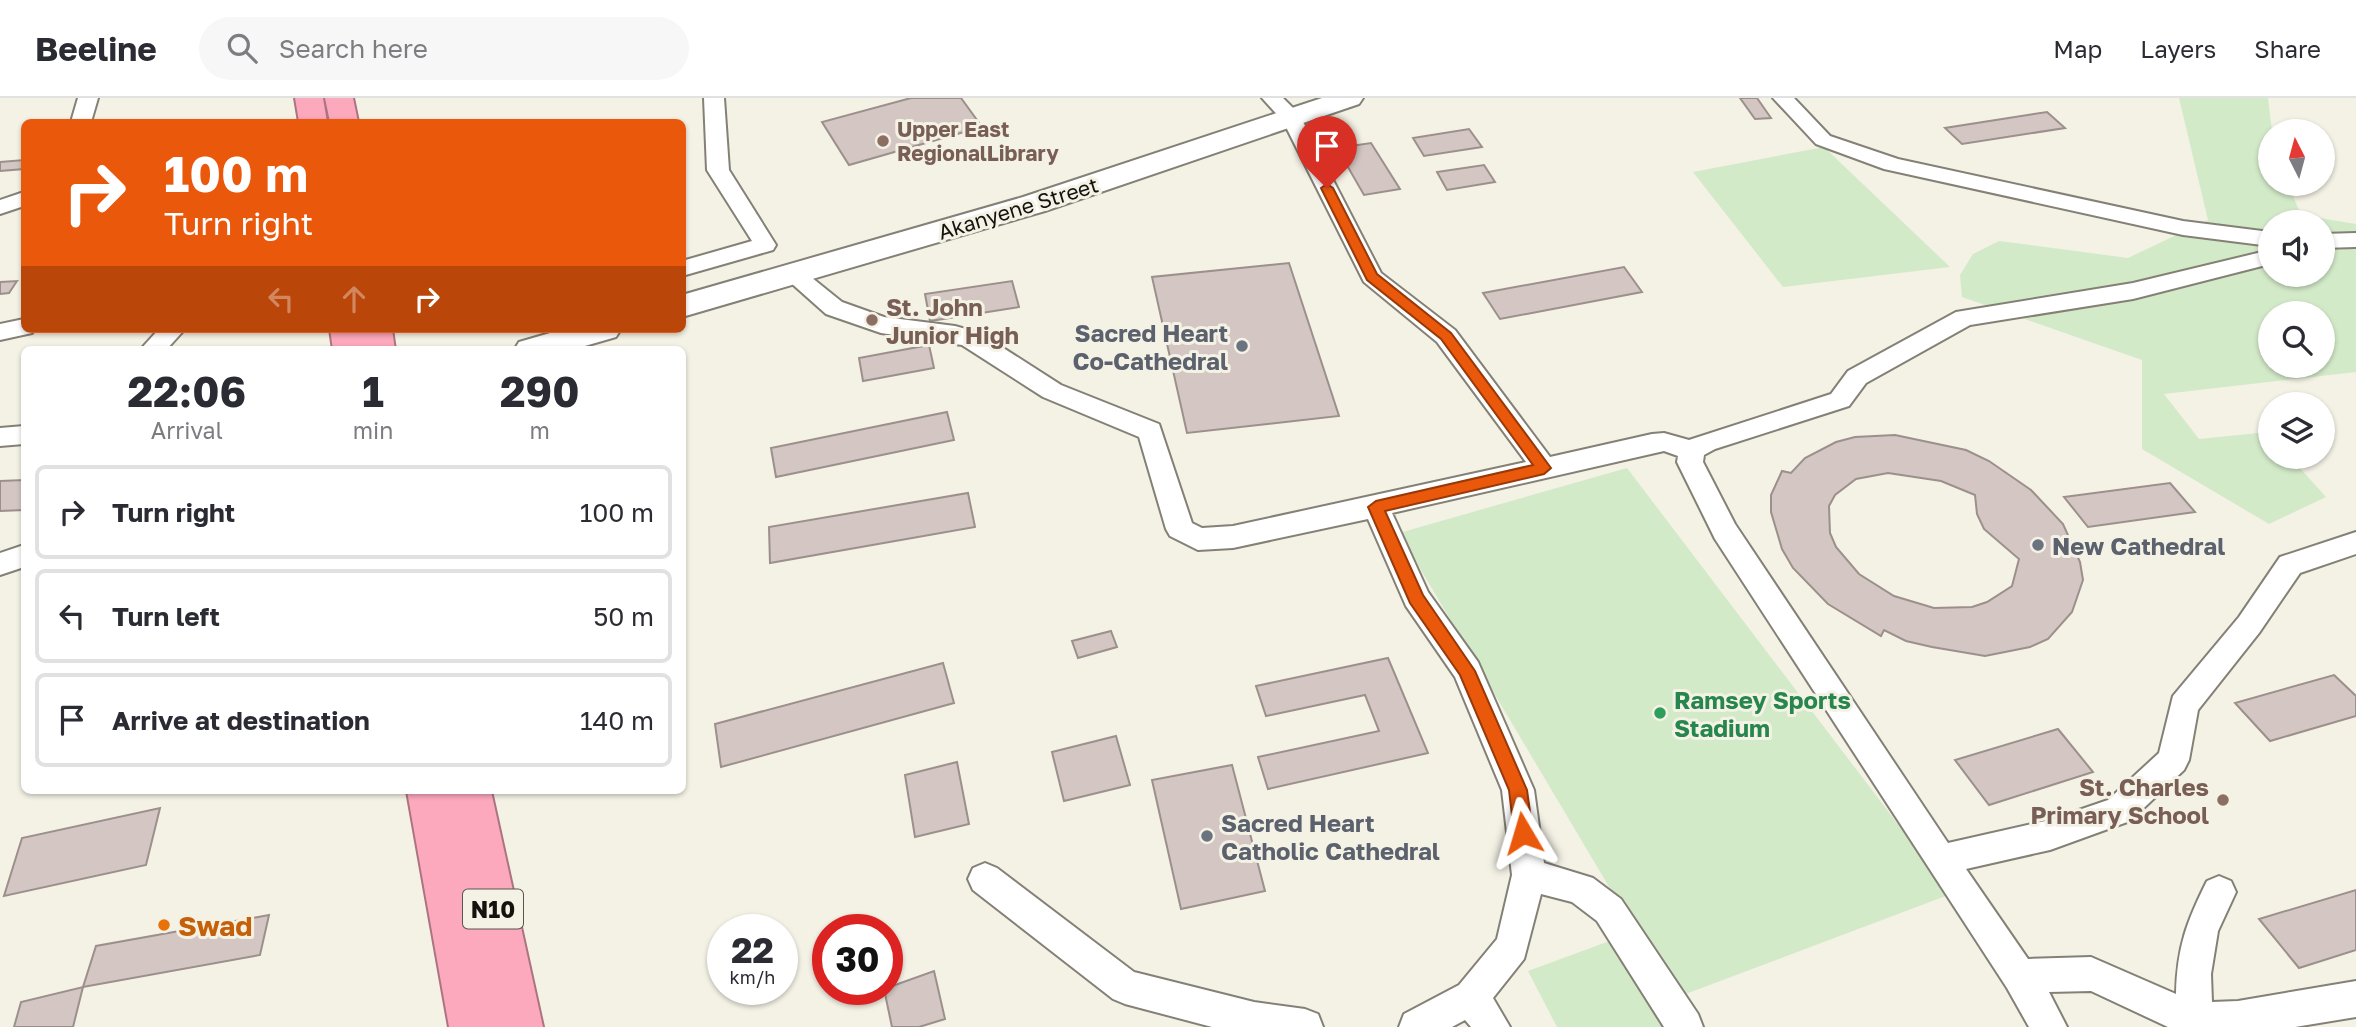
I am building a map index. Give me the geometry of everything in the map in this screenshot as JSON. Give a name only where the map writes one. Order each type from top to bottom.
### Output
[{"type":"highway","points":[[309,98],[312,119]]},
{"type":"highway","points":[[339,98],[343,119]]},
{"type":"highway","name":"N10","points":[[430,794],[474,1027]]},
{"type":"highway","name":"N10","points":[[470,794],[517,1027]]},
{"type":"street","points":[[82,119],[88,98]]},
{"type":"street","points":[[686,268],[765,245],[718,170],[714,98]]},
{"type":"street","name":"Akanyene Street","points":[[686,305],[1034,204],[1282,108],[1349,98]]},
{"type":"street","points":[[1783,98],[1823,140],[1892,164],[2183,228],[2258,237]]},
{"type":"street","points":[[1282,108],[1372,277],[1446,336],[1544,468]]},
{"type":"street","points":[[1,207],[21,200]]},
{"type":"street","points":[[793,274],[834,308],[881,325],[954,334],[971,339],[1052,391],[1150,431],[1180,529],[1198,539],[1233,537],[1376,507],[1652,443],[1664,442],[1692,450],[1706,442],[1840,400],[1857,377],[1964,318],[2133,291],[2258,260]]},
{"type":"street","points":[[0,332],[21,328]]},
{"type":"street","points":[[156,346],[169,333]]},
{"type":"street","points":[[542,346],[579,333]]},
{"type":"street","points":[[0,437],[21,435]]},
{"type":"street","points":[[1692,450],[1690,462],[1725,531],[2019,976],[2049,1027]]},
{"type":"street","points":[[1376,507],[1416,598],[1467,671],[1518,790],[1529,875],[1512,947],[1471,997],[1417,1027]]},
{"type":"street","points":[[1940,860],[2050,835],[2119,810],[2173,760],[2184,705],[2249,625],[2290,565],[2356,543]]},
{"type":"street","points":[[0,564],[21,557]]},
{"type":"street","points":[[1529,875],[1581,889],[1609,910],[1685,1027]]},
{"type":"street","points":[[985,879],[1125,987],[1254,1020],[1305,1027]]},
{"type":"street","points":[[2194,1024],[2194,974],[2201,929],[2219,892]]},
{"type":"street","points":[[2019,976],[2091,974],[2146,997],[2194,1024],[2356,999]]},
{"type":"street","points":[[1471,997],[1492,1027]]},
{"type":"green space","points":[[2179,98],[2268,98],[2271,119],[2258,119],[2258,196],[2293,196],[2299,210],[2258,210],[2258,287],[2335,287],[2335,221],[2356,224],[2356,372],[2335,374],[2335,301],[2258,301],[2258,378],[2304,378],[2164,394],[2199,439],[2258,433],[2258,469],[2301,469],[2326,497],[2269,524],[2142,449],[2142,360],[1962,297],[1960,275],[1973,254],[1999,241],[2128,258],[2208,220]]},
{"type":"green space","points":[[1824,147],[1950,267],[1783,287],[1693,172]]},
{"type":"green space","name":"Ramsey Sports Stadium","points":[[1627,468],[1951,894],[1675,998],[1399,533]]},
{"type":"green space","points":[[1615,939],[1667,1027],[1557,1027],[1528,971]]},
{"type":"building","name":"Upper East RegionalLibrary","points":[[911,98],[961,98],[982,127],[849,165],[822,122]]},
{"type":"building","points":[[1740,98],[1757,98],[1771,118],[1755,119]]},
{"type":"building","points":[[2047,112],[2065,128],[1962,144],[1945,128]]},
{"type":"building","points":[[1469,129],[1482,147],[1424,156],[1413,138]]},
{"type":"building","points":[[1371,143],[1400,189],[1364,195],[1337,148]]},
{"type":"building","points":[[21,160],[21,169],[0,171],[0,162]]},
{"type":"building","points":[[1484,165],[1495,182],[1447,190],[1437,172]]},
{"type":"building","name":"Sacred Heart Co-Cathedral","points":[[1289,263],[1339,416],[1187,433],[1152,277]]},
{"type":"building","points":[[1624,267],[1642,292],[1500,319],[1483,293]]},
{"type":"building","points":[[17,281],[9,293],[0,294],[0,282]]},
{"type":"building","points":[[1012,281],[1019,307],[930,321],[925,294]]},
{"type":"building","points":[[929,345],[934,368],[863,381],[859,358]]},
{"type":"building","points":[[947,412],[954,440],[776,477],[771,448]]},
{"type":"building","name":"New Cathedral","points":[[1895,435],[1966,450],[1989,461],[2031,490],[2063,524],[2080,562],[2083,580],[2072,612],[2048,639],[2030,647],[1985,656],[1906,641],[1884,630],[1881,636],[1828,604],[1793,568],[1782,549],[1771,512],[1771,495],[1782,471],[1791,473],[1805,458],[1836,442],[1855,437]],"holes":[[[1888,473],[1941,481],[1975,495],[1977,514],[1984,529],[2019,559],[2012,586],[1987,602],[1972,607],[1934,608],[1894,596],[1859,574],[1836,547],[1830,533],[1829,506],[1835,495],[1856,479]]]},
{"type":"building","points":[[21,480],[21,510],[0,511],[0,481]]},
{"type":"building","points":[[2170,483],[2195,512],[2088,527],[2064,497]]},
{"type":"building","points":[[968,493],[975,527],[770,563],[769,527]]},
{"type":"building","points":[[1111,631],[1117,647],[1078,658],[1072,641]]},
{"type":"building","points":[[1388,658],[1428,753],[1268,789],[1258,757],[1379,731],[1365,695],[1266,716],[1256,686]]},
{"type":"building","points":[[943,663],[954,703],[721,767],[715,724]]},
{"type":"building","points":[[2334,675],[2356,696],[2356,716],[2270,741],[2235,703]]},
{"type":"building","points":[[2058,729],[2093,772],[1989,805],[1955,760]]},
{"type":"building","points":[[1116,736],[1130,785],[1064,801],[1052,752]]},
{"type":"building","points":[[957,762],[969,824],[915,837],[905,775]]},
{"type":"building","name":"Sacred Heart Catholic Cathedral","points":[[1232,765],[1265,891],[1181,909],[1152,780]]},
{"type":"building","points":[[160,808],[146,865],[4,896],[22,838]]},
{"type":"building","points":[[2356,890],[2356,950],[2299,968],[2259,919]]},
{"type":"building","points":[[269,915],[260,955],[83,987],[96,946]]},
{"type":"building","points":[[934,971],[945,1019],[919,1027],[892,1027],[887,1005],[903,1005],[903,982]]},
{"type":"building","points":[[83,987],[73,1027],[14,1027],[21,1002]]},
{"type":"place","name":"Upper East RegionalLibrary","points":[[883,141]]},
{"type":"place","name":"St. John Junior High","points":[[872,320]]},
{"type":"place","name":"Sacred Heart Co-Cathedral","points":[[1242,346]]},
{"type":"place","name":"New Cathedral","points":[[2038,545]]},
{"type":"place","name":"Ramsey Sports Stadium","points":[[1660,713]]},
{"type":"place","name":"St. Charles Primary School","points":[[2223,800]]},
{"type":"place","name":"Sacred Heart Catholic Cathedral","points":[[1207,836]]},
{"type":"place","name":"Swad","points":[[164,925]]},
{"type":"route","points":[[1327,188],[1372,277],[1446,336],[1544,468],[1376,507],[1416,598],[1467,671],[1518,790],[1523,833]]}]
